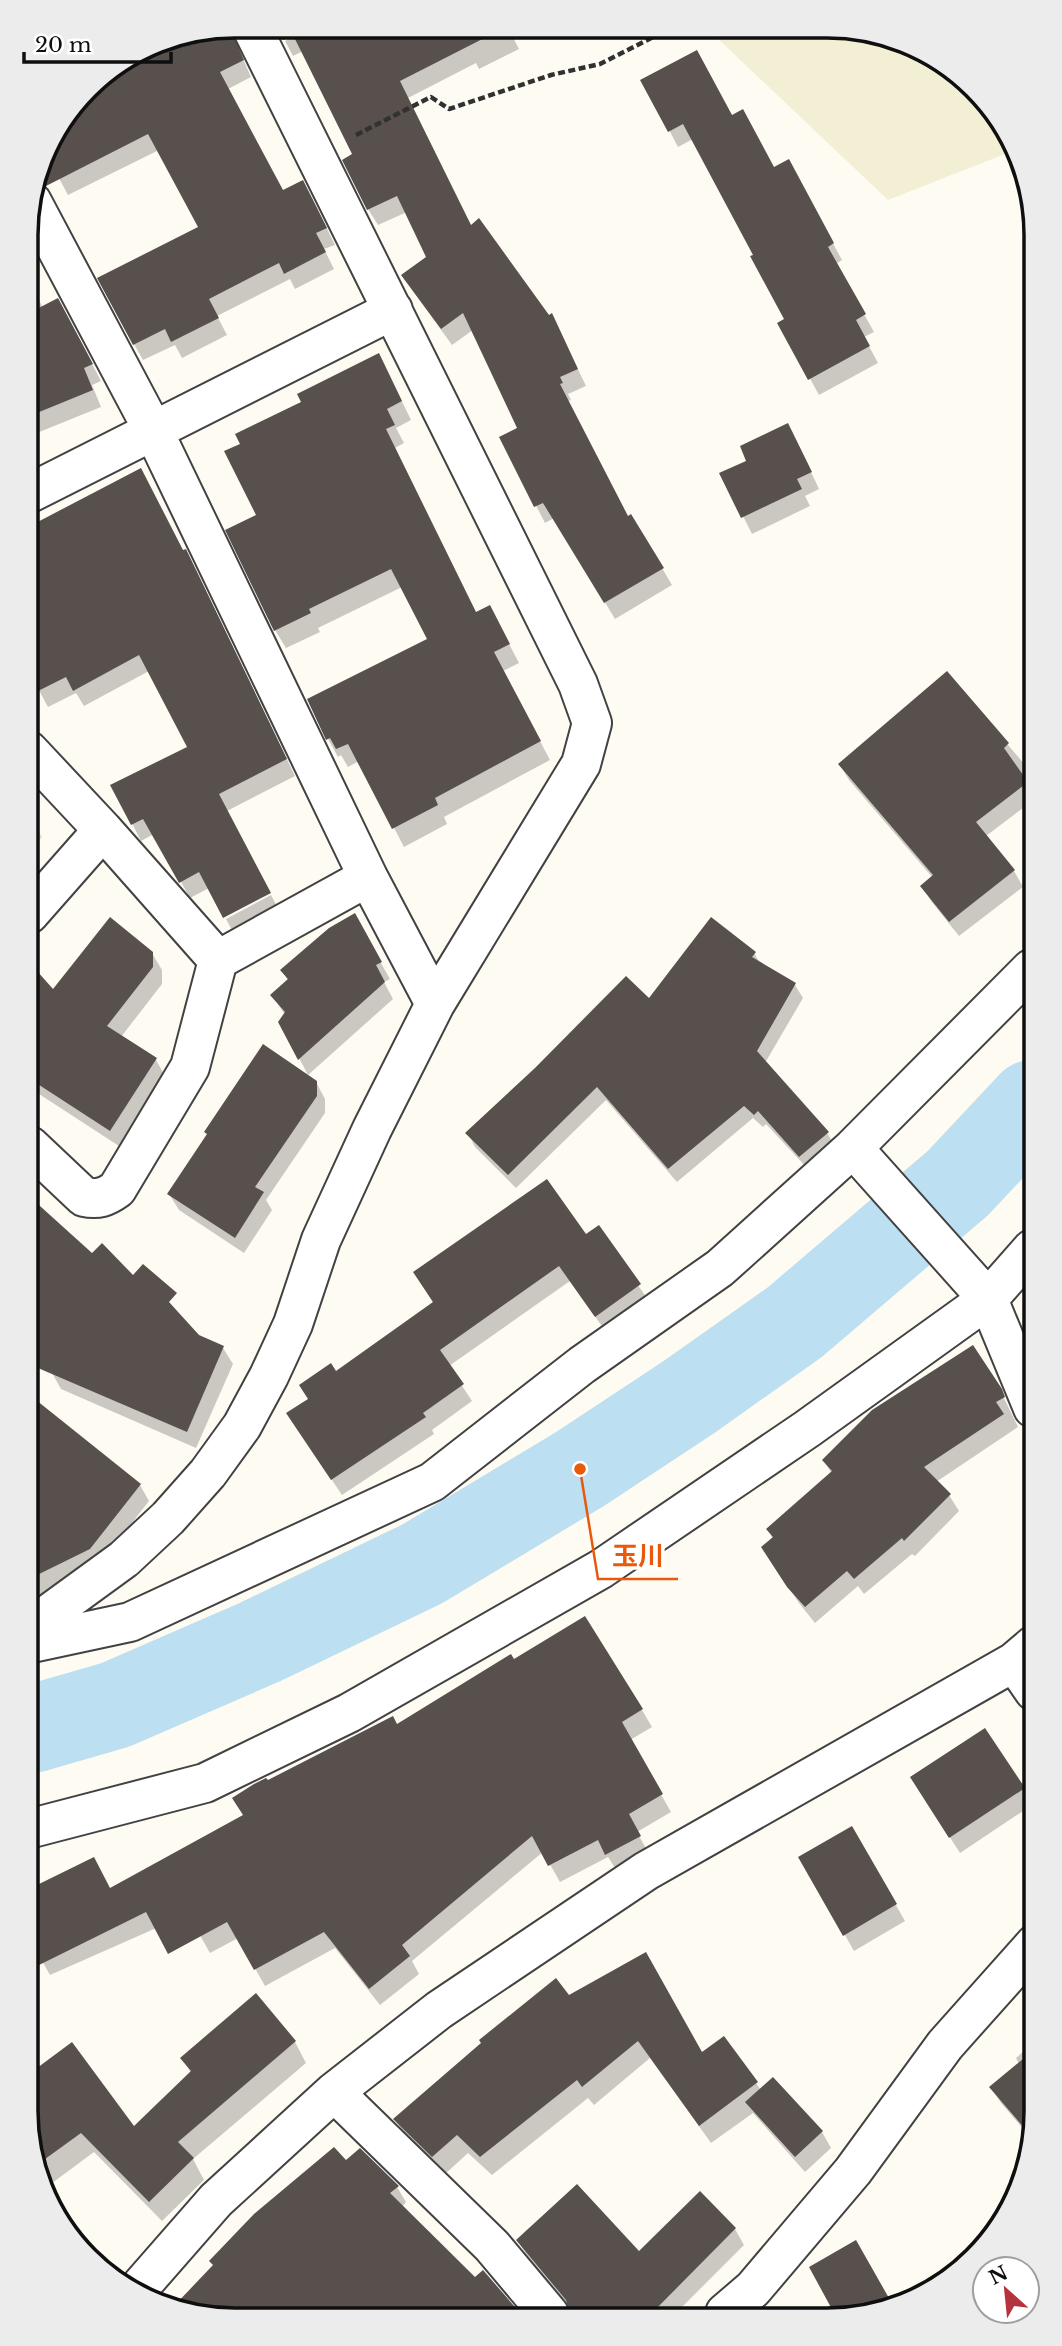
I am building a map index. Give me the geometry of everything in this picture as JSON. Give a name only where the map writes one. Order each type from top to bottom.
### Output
[{"type":"street","points":[[38,1621],[124,1559],[168,1518],[208,1473],[242,1426],[269,1377],[293,1324],[321,1240],[372,1129],[435,1004],[581,764],[592,723],[578,684],[257,38]]},
{"type":"street","points":[[40,216],[153,430],[368,877],[435,1004]]},
{"type":"street","points":[[39,488],[393,310]]},
{"type":"street","points":[[39,761],[218,960]]},
{"type":"street","points":[[39,903],[103,830]]},
{"type":"street","points":[[39,1154],[84,1197],[96,1199],[117,1189],[190,1067],[218,960],[368,877]]},
{"type":"street","points":[[38,1642],[130,1622],[432,1482],[582,1365],[720,1268],[853,1148],[1024,976]]},
{"type":"street","points":[[853,1148],[988,1299],[1023,1385]]},
{"type":"street","points":[[38,1826],[205,1783],[349,1713],[601,1569],[807,1429],[988,1299],[1023,1259]]},
{"type":"street","points":[[143,2284],[216,2200],[334,2092],[439,2010],[646,1871],[1023,1668]]},
{"type":"street","points":[[730,2308],[753,2289],[845,2180],[945,2045],[1023,1957]]},
{"type":"street","points":[[334,2092],[492,2246],[543,2308]]},
{"type":"path","points":[[315,156],[431,97],[449,110],[551,75],[600,64],[651,38]]},
{"type":"shaded area","points":[[717,38],[827,38],[865,42],[914,59],[956,87],[990,126],[1006,154],[888,200]]},
{"type":"building","points":[[235,38],[244,60],[220,72],[283,190],[303,180],[327,228],[316,233],[326,252],[284,274],[279,263],[209,299],[219,318],[171,342],[165,329],[133,345],[97,278],[198,227],[148,134],[45,185],[53,160],[65,137],[96,96],[116,79],[148,59],[191,45]]},
{"type":"building","points":[[294,38],[484,38],[400,81],[471,225],[479,218],[549,315],[552,313],[578,369],[560,377],[563,383],[560,384],[628,516],[631,514],[664,568],[604,603],[543,503],[534,507],[499,437],[517,428],[463,313],[441,329],[401,275],[426,257],[397,196],[367,210],[342,160],[352,154]]},
{"type":"building","points":[[697,50],[732,115],[743,109],[774,167],[789,159],[834,243],[828,247],[866,314],[856,320],[870,346],[808,380],[777,323],[784,319],[750,256],[753,255],[683,124],[668,132],[640,80]]},
{"type":"building","points":[[58,298],[93,364],[84,368],[93,390],[39,412],[39,308]]},
{"type":"building","points":[[379,353],[402,401],[387,409],[395,425],[386,429],[476,612],[490,605],[510,644],[494,652],[541,741],[435,798],[438,805],[392,829],[348,744],[336,749],[330,738],[326,740],[307,699],[427,639],[391,569],[309,609],[311,613],[274,631],[225,530],[256,515],[224,451],[240,444],[235,434],[301,402],[297,394]]},
{"type":"building","points":[[788,423],[812,472],[797,479],[802,489],[741,518],[719,473],[746,461],[740,446]]},
{"type":"building","points":[[141,468],[183,550],[186,549],[287,759],[219,794],[271,893],[223,918],[199,872],[179,883],[143,819],[131,825],[110,785],[187,747],[139,655],[73,691],[66,677],[39,691],[39,521]]},
{"type":"building","points":[[947,671],[1009,743],[1004,748],[1024,776],[1024,785],[976,822],[1015,870],[949,922],[920,886],[933,875],[838,764]]},
{"type":"building","points":[[355,913],[382,962],[376,965],[385,982],[298,1060],[278,1022],[285,1012],[270,995],[288,979],[280,970],[329,928]]},
{"type":"building","points":[[110,917],[153,952],[153,967],[107,1026],[157,1058],[110,1131],[39,1085],[39,973],[53,989]]},
{"type":"building","points":[[711,917],[756,952],[752,957],[796,983],[757,1051],[829,1132],[799,1157],[758,1111],[754,1115],[744,1106],[668,1169],[597,1087],[508,1175],[465,1133],[535,1068],[626,976],[649,998]]},
{"type":"building","points":[[263,1044],[317,1081],[317,1096],[255,1187],[264,1192],[235,1238],[167,1194],[207,1134],[204,1132]]},
{"type":"building","points":[[547,1179],[586,1234],[599,1225],[641,1284],[595,1317],[559,1266],[440,1350],[464,1384],[423,1413],[426,1417],[331,1480],[286,1413],[308,1399],[299,1385],[331,1363],[336,1371],[433,1302],[413,1272]]},
{"type":"building","points":[[38,1205],[92,1253],[102,1243],[133,1275],[143,1264],[177,1293],[169,1302],[199,1335],[224,1346],[187,1432],[38,1368]]},
{"type":"building","points":[[973,1345],[1002,1389],[1005,1397],[996,1402],[1004,1414],[924,1467],[951,1494],[904,1541],[902,1538],[854,1579],[847,1571],[805,1607],[787,1587],[761,1547],[773,1537],[766,1529],[832,1471],[822,1460],[872,1410]]},
{"type":"building","points":[[38,1402],[141,1484],[90,1549],[38,1574]]},
{"type":"building","points":[[585,1616],[643,1709],[622,1722],[663,1794],[629,1814],[641,1836],[605,1855],[598,1840],[548,1866],[532,1836],[402,1945],[410,1956],[369,1989],[324,1932],[254,1970],[227,1922],[168,1954],[146,1912],[38,1965],[38,1884],[94,1857],[110,1888],[243,1815],[232,1798],[254,1784],[266,1778],[268,1780],[393,1716],[397,1724],[511,1654],[514,1659]]},
{"type":"building","points":[[985,1728],[1023,1789],[949,1838],[910,1777]]},
{"type":"building","points":[[852,1826],[897,1904],[843,1936],[798,1857]]},
{"type":"building","points":[[646,1952],[702,2052],[724,2036],[758,2082],[699,2126],[638,2041],[582,2087],[577,2080],[480,2157],[457,2135],[432,2157],[393,2119],[481,2043],[479,2040],[556,1978],[569,1995]]},
{"type":"building","points":[[256,1993],[296,2041],[178,2142],[194,2158],[149,2202],[81,2133],[45,2159],[38,2110],[38,2067],[72,2042],[134,2126],[191,2071],[180,2058]]},
{"type":"building","points":[[1023,2059],[1023,2126],[989,2087]]},
{"type":"building","points":[[773,2077],[823,2131],[795,2157],[745,2102]]},
{"type":"building","points":[[334,2147],[346,2160],[360,2148],[399,2186],[390,2193],[475,2277],[483,2270],[516,2308],[236,2308],[180,2299],[213,2265],[209,2261],[254,2214]]},
{"type":"building","points":[[577,2184],[639,2251],[700,2191],[736,2228],[657,2308],[568,2308],[566,2300],[516,2240]]},
{"type":"building","points":[[856,2240],[889,2297],[831,2308],[809,2267]]},
{"type":"waterway","points":[[38,1727],[115,1705],[260,1642],[422,1564],[580,1469],[795,1322],[958,1183],[1024,1113]]},
{"type":"place","name":"玉川","points":[[580,1469]]}]
